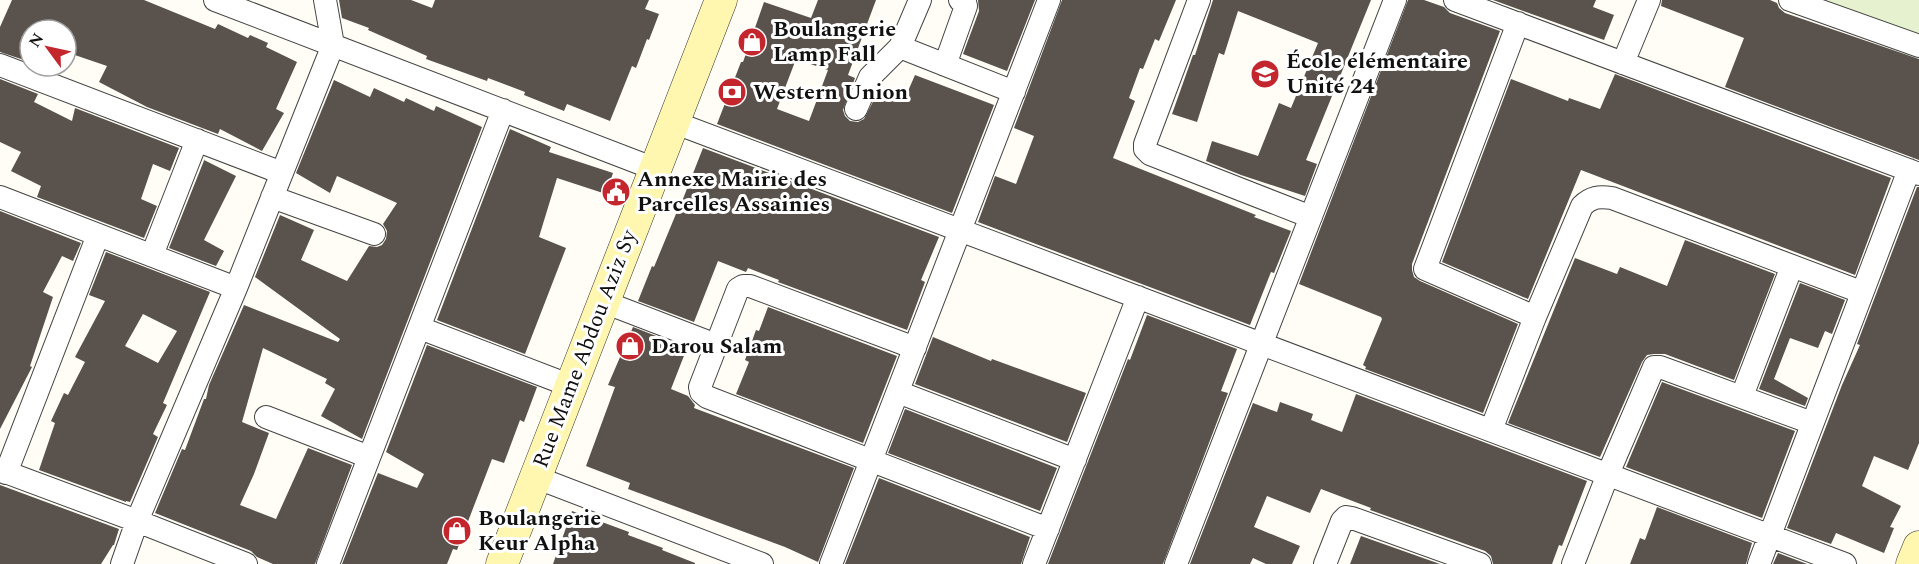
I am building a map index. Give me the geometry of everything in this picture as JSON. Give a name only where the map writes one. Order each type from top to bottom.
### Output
[{"type":"street","points":[[215,0],[655,169]]},
{"type":"street","points":[[122,564],[136,521],[236,288],[333,45],[325,0]]},
{"type":"street","name":"Rue Mame Abdou Aziz Sy","points":[[502,564],[721,0]]},
{"type":"street","points":[[856,109],[870,77],[900,47],[920,0]]},
{"type":"street","points":[[945,65],[966,6],[965,2],[960,0]]},
{"type":"street","points":[[831,564],[1049,0]]},
{"type":"street","points":[[1200,0],[1145,149],[1150,154],[1311,217]]},
{"type":"street","points":[[1176,564],[1395,0]]},
{"type":"street","points":[[1455,0],[1914,172],[1861,292],[1758,564]]},
{"type":"street","points":[[1623,63],[1649,0]]},
{"type":"street","points":[[1790,0],[1919,46]]},
{"type":"street","points":[[1518,23],[1425,269],[1535,317]]},
{"type":"street","points":[[900,47],[1014,92]]},
{"type":"street","points":[[0,65],[282,173]]},
{"type":"street","points":[[328,564],[503,111]]},
{"type":"street","points":[[673,122],[1845,564]]},
{"type":"street","points":[[152,255],[197,140]]},
{"type":"street","points":[[0,197],[236,288]]},
{"type":"street","points":[[272,197],[374,234]]},
{"type":"street","points":[[1491,430],[1582,206],[1589,199],[1612,198],[1861,292]]},
{"type":"street","points":[[98,235],[3,471],[246,564]]},
{"type":"street","points":[[1742,396],[1792,266]]},
{"type":"street","points":[[915,348],[750,286],[743,286],[738,289],[700,387],[701,392],[707,397],[1048,529]]},
{"type":"street","points":[[1034,564],[1138,297]]},
{"type":"street","points":[[604,302],[716,345]]},
{"type":"street","points":[[420,328],[571,386]]},
{"type":"street","points":[[1573,564],[1608,474],[1654,368],[1657,366],[1812,423]]},
{"type":"street","points":[[898,392],[1075,460]]},
{"type":"street","points":[[266,417],[369,457]]},
{"type":"street","points":[[535,477],[718,556],[762,564]]},
{"type":"street","points":[[1325,564],[1342,521],[1346,517],[1480,564]]},
{"type":"street","points":[[1912,564],[1919,547]]},
{"type":"green space","points":[[1814,0],[1919,0],[1919,40]]},
{"type":"building","points":[[12,0],[144,0],[215,29],[218,24],[248,38],[250,35],[268,43],[266,47],[297,62],[276,109],[284,113],[262,151],[220,129],[218,134],[147,107],[99,82],[107,66],[78,56],[78,18],[18,18],[18,58],[0,52],[0,27]]},
{"type":"building","points":[[339,0],[411,0],[432,8],[435,0],[649,0],[645,9],[659,14],[636,68],[632,66],[610,121],[567,104],[564,111],[524,95],[525,92],[488,78],[487,81],[426,59],[427,56],[368,30],[369,28],[342,18]]},
{"type":"building","points":[[818,0],[876,0],[848,75],[855,78],[843,110],[850,121],[858,122],[864,119],[880,88],[905,98],[915,75],[994,105],[952,213],[717,124],[741,62],[743,62],[764,2],[811,18]],"holes":[[[796,59],[828,70],[809,121],[777,109]]]},
{"type":"building","points":[[978,0],[1035,0],[1007,71],[963,54],[979,11]]},
{"type":"building","points":[[1062,0],[1176,0],[1159,41],[1155,39],[1143,69],[1140,68],[1129,98],[1135,101],[1113,158],[1291,231],[1274,273],[1271,272],[1250,325],[978,222],[995,176],[1016,184],[1034,136],[1014,128]]},
{"type":"building","points":[[1213,0],[1371,0],[1306,160],[1317,164],[1305,196],[1206,161],[1212,141],[1258,156],[1279,103],[1291,108],[1318,43],[1238,11],[1224,55],[1219,53],[1197,122],[1172,114]]},
{"type":"building","points":[[1408,0],[1424,0],[1444,7],[1450,13],[1500,31],[1412,264],[1414,277],[1420,281],[1518,324],[1483,413],[1365,369],[1363,365],[1381,317],[1299,284]]},
{"type":"building","points":[[1493,0],[1596,0],[1593,7],[1614,15],[1604,40]]},
{"type":"building","points":[[1662,0],[1770,0],[1777,3],[1785,13],[1919,59],[1919,160],[1725,87],[1744,38],[1661,6]]},
{"type":"building","points":[[1615,74],[1891,178],[1855,275],[1581,170],[1528,299],[1442,262],[1511,79],[1568,101],[1569,98],[1600,109]]},
{"type":"building","points":[[0,79],[38,94],[34,102],[72,121],[75,108],[179,148],[170,171],[153,164],[141,199],[157,206],[144,238],[37,197],[41,186],[11,171],[21,152],[0,142]]},
{"type":"building","points":[[334,80],[370,97],[374,88],[404,102],[406,98],[434,111],[436,106],[482,127],[362,439],[321,416],[335,389],[325,383],[327,379],[263,348],[242,422],[269,433],[240,505],[276,519],[308,448],[352,465],[315,564],[273,564],[257,557],[251,551],[155,513],[182,449],[185,450],[204,399],[206,399],[209,385],[244,305],[338,342],[340,339],[255,277],[280,215],[314,230],[301,260],[347,281],[369,246],[382,245],[386,239],[387,231],[383,224],[397,203],[337,176],[330,193],[296,173]]},
{"type":"building","points":[[510,129],[551,147],[549,152],[613,173],[606,194],[557,178],[539,237],[566,248],[525,354],[437,320]]},
{"type":"building","points":[[703,148],[939,237],[921,280],[925,282],[907,330],[778,282],[779,280],[748,268],[746,272],[718,261],[694,322],[638,301]]},
{"type":"building","points":[[204,160],[236,176],[204,240],[224,251],[216,266],[169,248]]},
{"type":"building","points":[[1917,187],[1919,187],[1919,443],[1908,470],[1874,456],[1862,486],[1901,506],[1890,527],[1894,528],[1884,553],[1836,533],[1831,544],[1787,528],[1842,385],[1860,345],[1857,344]]},
{"type":"building","points":[[0,211],[81,243],[73,261],[62,256],[43,292],[53,297],[30,366],[32,367],[0,429]]},
{"type":"building","points":[[1685,240],[1775,274],[1734,380],[1665,354],[1647,355],[1600,457],[1508,423],[1575,258],[1617,274],[1620,267],[1667,286]]},
{"type":"building","points":[[106,252],[210,292],[163,403],[167,405],[153,434],[158,437],[130,502],[39,470],[55,423],[51,421],[64,393],[68,395],[85,362],[75,357],[105,301],[89,295]],"holes":[[[143,314],[177,331],[158,363],[125,346]]]},
{"type":"building","points":[[1800,283],[1845,300],[1832,334],[1825,331],[1818,348],[1790,338],[1774,379],[1808,398],[1805,406],[1759,389]]},
{"type":"building","points":[[768,307],[897,356],[863,443],[736,394],[749,362],[745,360],[756,330],[759,331]]},
{"type":"building","points":[[1147,315],[1237,349],[1221,391],[1228,393],[1163,564],[1048,564],[1128,359],[1130,360]]},
{"type":"building","points":[[633,327],[687,348],[671,389],[688,396],[695,405],[694,408],[854,468],[818,562],[785,547],[628,489],[630,483],[586,466],[615,387],[608,385]]},
{"type":"building","points":[[933,337],[991,361],[992,359],[1086,393],[1067,442],[915,384]]},
{"type":"building","points":[[427,345],[537,387],[524,422],[520,420],[504,463],[492,459],[457,550],[453,549],[447,564],[342,564],[378,473],[417,488],[424,474],[386,452]]},
{"type":"building","points":[[1662,382],[1795,431],[1762,518],[1626,467]]},
{"type":"building","points":[[1356,394],[1587,481],[1562,546],[1559,545],[1552,564],[1493,564],[1491,556],[1485,551],[1370,510],[1371,508],[1321,489],[1310,513],[1267,496],[1254,527],[1300,546],[1292,564],[1266,564],[1253,558],[1250,564],[1190,564],[1253,403],[1277,412],[1280,402],[1313,414],[1311,420],[1342,432]]},
{"type":"building","points":[[905,409],[1057,468],[1040,511],[888,453]]},
{"type":"building","points":[[879,478],[1030,537],[1021,564],[845,564]]},
{"type":"building","points":[[0,485],[119,529],[114,545],[101,564],[0,564]]},
{"type":"building","points":[[1657,507],[1752,543],[1746,564],[1630,564],[1640,538],[1645,540]]},
{"type":"building","points":[[572,511],[629,532],[628,535],[663,548],[662,550],[695,564],[553,564]]},
{"type":"building","points":[[1361,536],[1440,564],[1350,564]]},
{"type":"building","points":[[1778,553],[1807,564],[1773,564]]},
{"type":"place","name":"Boulangerie Lamp Fall","points":[[752,42]]},
{"type":"place","name":"École élémentaire Unité 24","points":[[1265,74]]},
{"type":"place","name":"Western Union","points":[[732,92]]},
{"type":"place","name":"Annexe Mairie des Parcelles Assainies","points":[[616,192]]},
{"type":"place","name":"Darou Salam","points":[[630,346]]},
{"type":"place","name":"Boulangerie Keur Alpha","points":[[457,531]]}]
